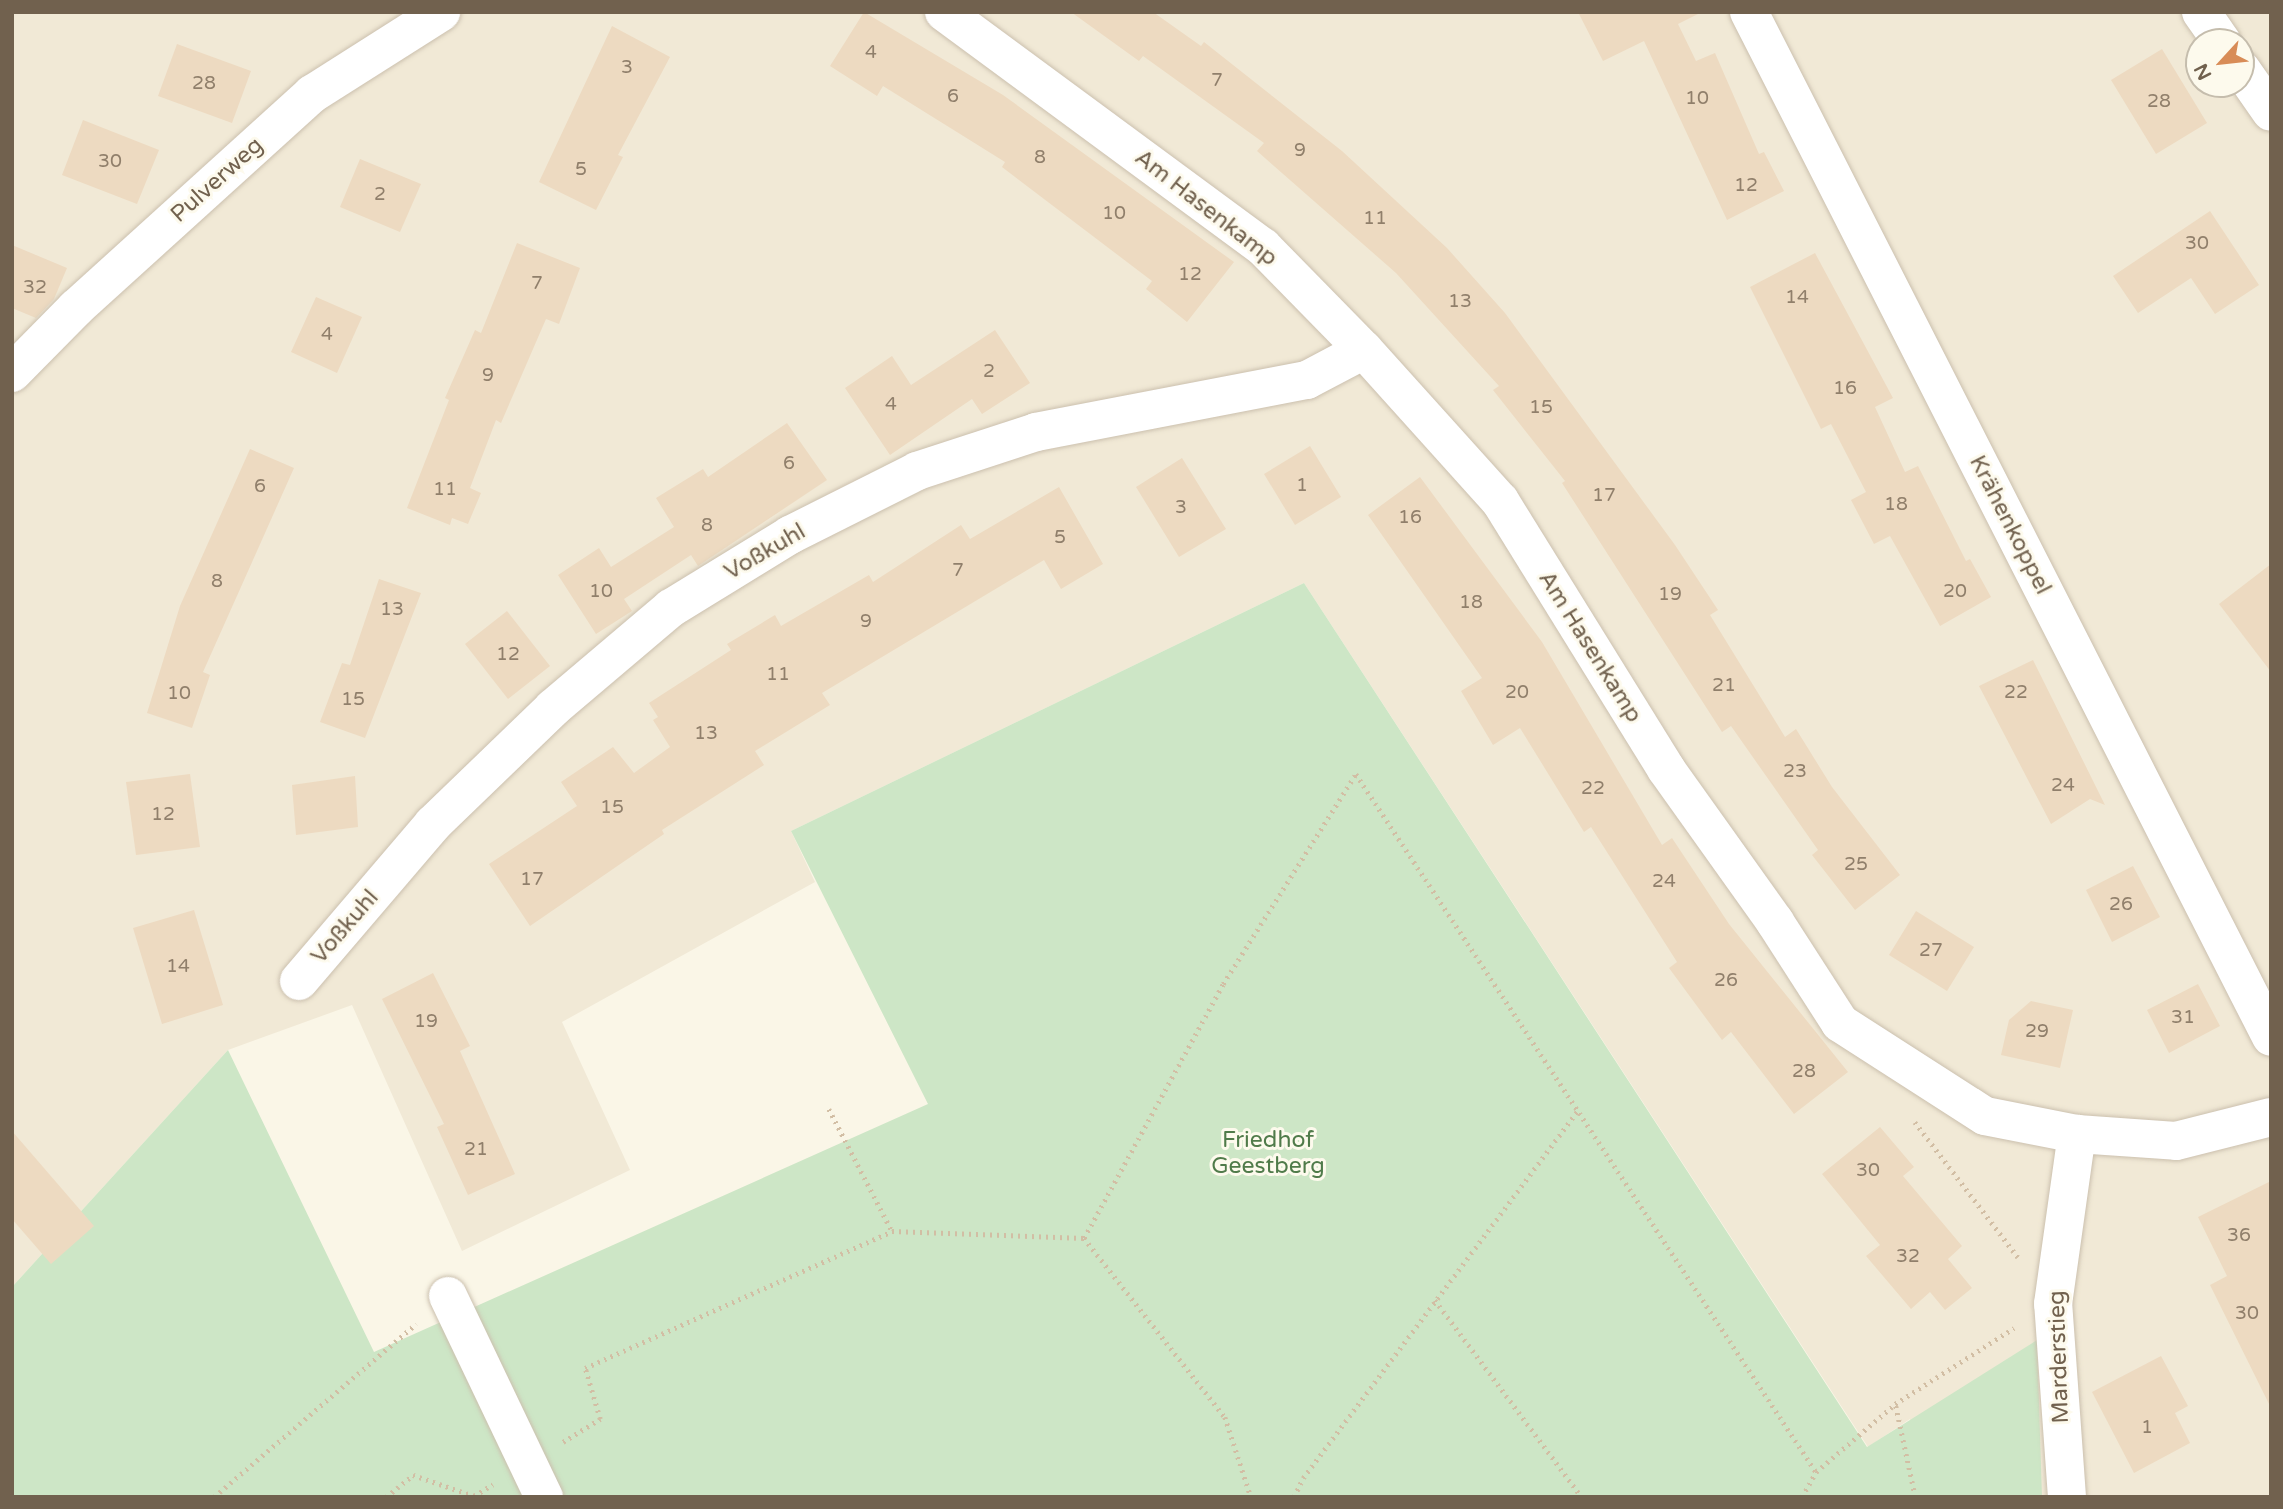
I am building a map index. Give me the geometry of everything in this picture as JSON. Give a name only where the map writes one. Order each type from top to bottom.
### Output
[{"type":"street","name":"Pulverweg","points":[[12,373],[76,308],[312,94],[441,12]]},
{"type":"street","name":"Am Hasenkamp","points":[[944,12],[1264,247],[1364,350],[1500,501],[1665,769],[1775,922],[1840,1023],[1985,1116],[2077,1134],[2176,1141],[2271,1117]]},
{"type":"street","name":"Krähenkoppel","points":[[1749,12],[2271,1037]]},
{"type":"street","points":[[2201,12],[2212,28]]},
{"type":"street","points":[[2255,89],[2271,112]]},
{"type":"street","name":"Voßkuhl","points":[[299,981],[433,824],[552,708],[671,608],[790,536],[917,471],[1035,432],[1307,380],[1364,350]]},
{"type":"street","name":"Marderstieg","points":[[2067,1497],[2053,1304],[2077,1134]]},
{"type":"street","points":[[448,1296],[544,1497]]},
{"type":"path","points":[[1084,1238],[1223,984],[1356,774],[1816,1472]]},
{"type":"path","points":[[830,1109],[892,1231]]},
{"type":"path","points":[[1294,1497],[1303,1478],[1578,1111]]},
{"type":"path","points":[[1801,1497],[1816,1472],[1895,1404],[2053,1304],[1914,1120]]},
{"type":"path","points":[[386,1497],[413,1475],[474,1497],[600,1419],[585,1368],[892,1231],[1084,1238],[1225,1417],[1251,1497]]},
{"type":"path","points":[[214,1497],[221,1494],[448,1296]]},
{"type":"path","points":[[1434,1300],[1582,1497]]},
{"type":"path","points":[[1895,1404],[1915,1497]]},
{"type":"shaded area","points":[[12,12],[2271,12],[2271,1497],[1927,1497],[1910,1419],[1868,1447],[1304,583],[791,831],[815,882],[562,1022],[630,1170],[462,1251],[352,1005],[228,1050],[12,1287]]},
{"type":"green space","name":"Friedhof Geestberg","points":[[1304,583],[1867,1447],[2037,1340],[2042,1497],[12,1497],[12,1287],[228,1050],[374,1352],[928,1104],[791,831]]},
{"type":"building","points":[[864,12],[1003,95],[1234,262],[1187,322],[1146,289],[1152,281],[1002,167],[1005,162],[883,86],[877,96],[830,66]]},
{"type":"building","points":[[1071,12],[1153,12],[1201,46],[1204,42],[1342,151],[1447,248],[1505,313],[1675,545],[1718,610],[1710,615],[1785,737],[1796,729],[1832,787],[1900,875],[1855,910],[1812,855],[1818,850],[1731,726],[1722,732],[1562,483],[1565,481],[1493,390],[1499,386],[1396,273],[1257,151],[1264,143],[1143,56],[1139,61]]},
{"type":"building","points":[[1578,12],[1702,12],[1678,24],[1696,61],[1715,53],[1759,154],[1764,152],[1784,191],[1727,220],[1644,41],[1603,61]]},
{"type":"building","points":[[612,26],[670,57],[618,155],[623,157],[596,210],[539,182]]},
{"type":"building","points":[[177,44],[251,71],[232,123],[158,96]]},
{"type":"building","points":[[2162,49],[2185,87],[2185,98],[2192,98],[2207,123],[2156,154],[2111,80]]},
{"type":"building","points":[[83,120],[159,150],[137,204],[62,175]]},
{"type":"building","points":[[360,159],[421,184],[400,232],[340,207]]},
{"type":"building","points":[[2210,211],[2259,285],[2215,314],[2191,278],[2138,313],[2113,276]]},
{"type":"building","points":[[517,243],[580,268],[559,324],[546,319],[501,423],[496,420],[470,488],[481,493],[468,524],[452,518],[450,525],[407,508],[449,400],[445,398],[475,330],[481,333]]},
{"type":"building","points":[[12,245],[67,268],[54,299],[36,318],[12,308]]},
{"type":"building","points":[[1815,253],[1893,398],[1875,407],[1905,472],[1918,466],[1966,561],[1970,559],[1991,597],[1940,626],[1890,536],[1874,544],[1851,500],[1866,492],[1831,424],[1821,429],[1750,287]]},
{"type":"building","points":[[316,297],[362,317],[337,373],[291,352]]},
{"type":"building","points":[[995,330],[1030,383],[982,414],[972,399],[890,455],[845,388],[892,356],[911,385]]},
{"type":"building","points":[[787,423],[827,480],[698,566],[691,555],[624,599],[632,611],[596,634],[558,575],[599,548],[611,567],[674,527],[656,498],[703,469],[708,477]]},
{"type":"building","points":[[1310,446],[1341,497],[1295,525],[1264,474]]},
{"type":"building","points":[[250,449],[294,468],[203,672],[210,675],[192,728],[147,713],[180,606]]},
{"type":"building","points":[[1182,458],[1226,529],[1179,557],[1136,487]]},
{"type":"building","points":[[1420,477],[1542,642],[1662,845],[1672,838],[1729,924],[1848,1072],[1794,1114],[1731,1032],[1722,1040],[1669,968],[1677,962],[1591,827],[1584,832],[1520,728],[1493,745],[1461,691],[1482,678],[1368,515]]},
{"type":"building","points":[[1059,487],[1103,564],[1061,589],[1044,560],[822,693],[830,705],[755,751],[764,765],[662,830],[664,834],[530,926],[489,864],[577,806],[561,782],[613,747],[634,773],[670,747],[653,720],[658,717],[649,703],[731,650],[727,644],[775,615],[781,626],[869,575],[873,582],[961,525],[970,539]]},
{"type":"building","points":[[2271,564],[2271,672],[2219,604]]},
{"type":"building","points":[[379,579],[421,593],[365,738],[320,722],[342,663],[350,665]]},
{"type":"building","points":[[507,611],[550,666],[508,699],[465,644]]},
{"type":"building","points":[[2033,660],[2105,805],[2090,799],[2051,824],[1979,686]]},
{"type":"building","points":[[190,774],[200,847],[136,855],[126,782]]},
{"type":"building","points":[[355,776],[358,827],[296,835],[292,785]]},
{"type":"building","points":[[2133,866],[2160,917],[2112,942],[2086,890]]},
{"type":"building","points":[[194,910],[223,1005],[162,1024],[133,928]]},
{"type":"building","points":[[1916,911],[1974,947],[1947,991],[1889,955]]},
{"type":"building","points":[[433,973],[470,1046],[460,1051],[515,1174],[468,1195],[437,1127],[444,1124],[382,999]]},
{"type":"building","points":[[2198,984],[2220,1026],[2169,1053],[2147,1010]]},
{"type":"building","points":[[2031,1001],[2073,1010],[2060,1068],[2001,1055],[2009,1020]]},
{"type":"building","points":[[1880,1127],[1914,1167],[1903,1176],[1962,1246],[1948,1259],[1972,1288],[1945,1310],[1930,1292],[1911,1309],[1866,1256],[1880,1245],[1822,1174]]},
{"type":"building","points":[[12,1131],[94,1226],[51,1264],[12,1219]]},
{"type":"building","points":[[2271,1181],[2271,1408],[2210,1285],[2227,1276],[2198,1217]]},
{"type":"building","points":[[2161,1356],[2188,1406],[2175,1413],[2190,1443],[2134,1473],[2092,1392]]}]
